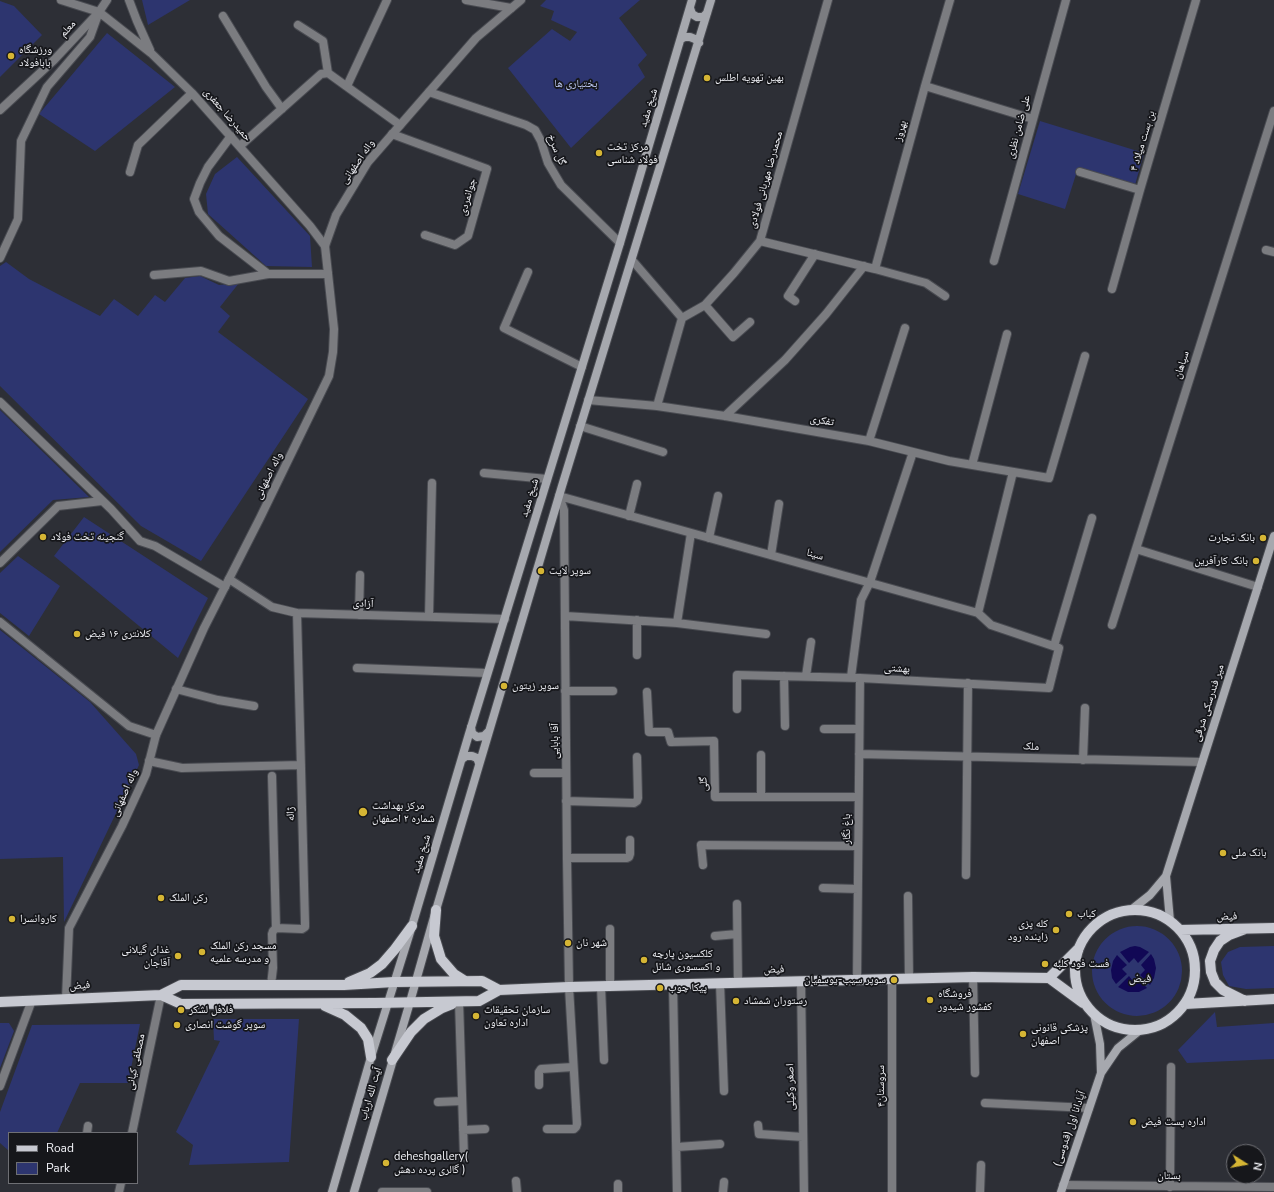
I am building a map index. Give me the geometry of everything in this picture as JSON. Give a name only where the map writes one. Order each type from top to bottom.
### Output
[{"type":"main road","points":[[410,1002],[488,732],[711,0]]},
{"type":"main road","points":[[691,4],[692,14],[697,17],[703,17],[707,13]]},
{"type":"main road","name":"شیخ مفید","points":[[388,1003],[487,673],[505,619],[620,243],[691,4]]},
{"type":"main road","points":[[681,39],[690,37],[699,43]]},
{"type":"main road","name":"میر فندرسکی شرقی","points":[[1166,876],[1274,536]]},
{"type":"main road","points":[[471,727],[472,733],[478,737],[484,736],[488,732]]},
{"type":"main road","points":[[462,759],[466,756],[472,756],[477,758],[479,763]]},
{"type":"main road","points":[[1132,910],[1150,895],[1166,876]]},
{"type":"main road","points":[[1166,876],[1170,921]]},
{"type":"main road","points":[[436,910],[434,936],[441,959],[454,974],[465,981]]},
{"type":"main road","points":[[1132,910],[1152,912],[1170,921],[1180,930],[1188,941],[1193,953],[1195,979],[1185,1004],[1170,1020],[1150,1029],[1139,1031],[1126,1030],[1114,1027],[1104,1022],[1094,1014],[1086,1004],[1079,991],[1076,977],[1076,962],[1080,948],[1086,936],[1100,922],[1118,912],[1132,910]]},
{"type":"main road","points":[[344,985],[370,973],[382,964],[412,926]]},
{"type":"main road","name":"فیض","points":[[1180,930],[1274,928]]},
{"type":"main road","points":[[1245,929],[1229,935],[1220,941],[1214,950],[1210,961],[1211,972],[1215,982],[1223,990],[1245,1001]]},
{"type":"main road","points":[[1080,948],[1049,978],[1086,1004]]},
{"type":"main road","name":"فیض","points":[[500,990],[909,978],[1049,978]]},
{"type":"main road","points":[[161,995],[180,985],[344,985],[394,982],[482,981],[500,990]]},
{"type":"main road","points":[[161,995],[181,1004],[321,1004],[479,1000],[500,990]]},
{"type":"main road","name":"فیض","points":[[0,1002],[161,995]]},
{"type":"main road","points":[[1185,1004],[1274,999]]},
{"type":"main road","points":[[392,1060],[411,1032],[424,1019],[442,1008],[459,1001]]},
{"type":"main road","name":"آیت الله ارباب","points":[[354,1192],[410,1002]]},
{"type":"main road","name":"آیت الله ارباب","points":[[332,1192],[388,1003]]},
{"type":"main road","points":[[321,1004],[345,1014],[361,1028],[368,1039],[371,1057]]},
{"type":"main road","points":[[1094,1014],[1100,1044],[1101,1073]]},
{"type":"main road","points":[[1101,1073],[1118,1048],[1139,1031]]},
{"type":"main road","name":"آپادانا اول (قدوسی)","points":[[1062,1188],[1101,1073]]},
{"type":"street","points":[[62,0],[99,12]]},
{"type":"street","points":[[0,258],[18,219],[21,141],[47,87],[90,37],[99,12],[107,0]]},
{"type":"street","points":[[129,0],[151,53]]},
{"type":"street","points":[[347,86],[387,0]]},
{"type":"street","points":[[466,0],[511,8]]},
{"type":"street","name":"واله اصفهانی","points":[[66,999],[69,928],[122,826],[146,774],[156,734],[204,628],[260,518],[329,376],[334,352],[334,329],[325,246],[336,215],[368,162],[400,124],[476,38],[521,0]]},
{"type":"street","name":"محمدرضا مهربانی فولادی","points":[[682,318],[705,305],[760,241],[828,0]]},
{"type":"street","name":"بهروز","points":[[875,269],[950,0]]},
{"type":"street","name":"علی ضامن نظری","points":[[994,261],[1066,0]]},
{"type":"street","name":"بن بست میلاد ۴","points":[[1112,289],[1196,0]]},
{"type":"street","name":"حمیدرضا جعفری","points":[[99,12],[151,53],[192,93],[310,226],[325,246]]},
{"type":"street","name":"معلم","points":[[0,110],[54,60],[99,12]]},
{"type":"street","points":[[223,16],[266,88],[282,109]]},
{"type":"street","points":[[298,24],[323,41],[328,73]]},
{"type":"street","points":[[240,146],[321,74],[328,73],[400,124]]},
{"type":"street","points":[[925,86],[1033,119]]},
{"type":"street","name":"گل سرخ","points":[[429,92],[535,130],[541,141],[548,163],[561,184],[620,243]]},
{"type":"street","points":[[130,172],[138,145],[192,93]]},
{"type":"street","name":"سپاهان","points":[[1112,625],[1274,111]]},
{"type":"street","name":"جوانمردی","points":[[392,134],[487,169],[468,236],[455,246],[425,235]]},
{"type":"street","points":[[231,136],[208,167],[194,198],[198,212],[219,236],[268,274]]},
{"type":"street","points":[[1080,172],[1140,190]]},
{"type":"street","points":[[760,241],[864,266],[926,283],[945,296]]},
{"type":"street","points":[[795,301],[788,296],[815,254]]},
{"type":"street","points":[[632,260],[682,318],[657,406]]},
{"type":"street","points":[[725,416],[785,360],[826,314],[864,266]]},
{"type":"street","points":[[154,275],[201,270],[229,281],[268,274],[328,274]]},
{"type":"street","points":[[528,272],[504,328],[582,367]]},
{"type":"street","points":[[705,305],[733,337],[750,322]]},
{"type":"street","points":[[870,440],[905,328]]},
{"type":"street","points":[[972,465],[1007,334]]},
{"type":"street","name":"تفکری","points":[[588,400],[657,406],[870,440],[949,461],[1049,478],[1085,356]]},
{"type":"street","points":[[0,402],[102,501],[140,541],[155,546],[225,587]]},
{"type":"street","points":[[580,426],[663,452]]},
{"type":"street","points":[[851,678],[861,600],[870,582],[913,452]]},
{"type":"street","points":[[978,613],[1013,472]]},
{"type":"street","points":[[484,473],[547,479]]},
{"type":"street","points":[[429,617],[432,483]]},
{"type":"street","points":[[629,516],[637,484]]},
{"type":"street","name":"سینا","points":[[559,496],[978,613],[991,625],[1056,647]]},
{"type":"street","name":"آقا بابایی","points":[[547,1129],[574,1129],[577,1124],[569,987],[564,510],[559,496]]},
{"type":"street","points":[[709,538],[718,496]]},
{"type":"street","points":[[0,563],[58,506],[102,501]]},
{"type":"street","points":[[771,555],[779,504]]},
{"type":"street","points":[[1056,647],[1092,518]]},
{"type":"street","points":[[677,623],[692,533]]},
{"type":"street","points":[[1136,549],[1258,587]]},
{"type":"street","points":[[359,615],[360,575]]},
{"type":"street","name":"آزادی","points":[[229,579],[272,607],[297,613],[505,619]]},
{"type":"street","name":"ژاله","points":[[276,928],[305,927],[297,613]]},
{"type":"street","points":[[565,616],[677,623],[766,634]]},
{"type":"street","points":[[637,620],[637,655]]},
{"type":"street","points":[[0,622],[129,726],[156,734]]},
{"type":"street","points":[[806,676],[811,642]]},
{"type":"street","name":"بهشتی","points":[[736,709],[737,675],[860,678],[1049,688],[1056,647]]},
{"type":"street","points":[[357,668],[487,673]]},
{"type":"street","points":[[784,676],[785,726]]},
{"type":"street","name":"باغ نگار","points":[[857,980],[860,678]]},
{"type":"street","points":[[966,875],[968,683]]},
{"type":"street","points":[[176,689],[218,700],[254,706]]},
{"type":"street","points":[[566,691],[613,691]]},
{"type":"street","name":"گلی","points":[[647,692],[649,732],[668,732],[671,742],[714,741],[715,797],[858,797]]},
{"type":"street","points":[[1083,760],[1084,708]]},
{"type":"street","points":[[824,729],[859,728]]},
{"type":"street","name":"ملک","points":[[859,754],[1202,762]]},
{"type":"street","points":[[761,755],[761,797]]},
{"type":"street","points":[[566,801],[634,803],[638,798],[637,756]]},
{"type":"street","points":[[149,761],[182,768],[301,765]]},
{"type":"street","points":[[534,773],[566,773]]},
{"type":"street","points":[[271,985],[273,968],[272,934],[273,930],[276,928],[272,776]]},
{"type":"street","points":[[567,858],[627,858],[630,854],[630,840]]},
{"type":"street","points":[[703,865],[701,845],[858,846]]},
{"type":"street","points":[[824,888],[858,888]]},
{"type":"street","points":[[908,896],[909,978]]},
{"type":"street","points":[[737,904],[738,983]]},
{"type":"street","points":[[604,1060],[606,986],[610,929]]},
{"type":"street","points":[[715,936],[737,934]]},
{"type":"street","points":[[973,977],[975,1073]]},
{"type":"street","name":"سروستان۴","points":[[892,979],[892,1192]]},
{"type":"street","name":"اصغر وکیلی","points":[[801,981],[804,1192]]},
{"type":"street","points":[[720,983],[724,1091]]},
{"type":"street","points":[[673,984],[678,1192]]},
{"type":"street","name":"مصطفی کیانی","points":[[132,1132],[161,995]]},
{"type":"street","points":[[0,1086],[32,1000]]},
{"type":"street","points":[[459,1001],[464,1157]]},
{"type":"street","points":[[539,1085],[539,1072],[541,1069],[573,1067]]},
{"type":"street","points":[[1170,1186],[1171,1067]]},
{"type":"street","points":[[438,1102],[462,1101]]},
{"type":"street","points":[[985,1103],[1089,1108]]},
{"type":"street","points":[[758,1125],[759,1134],[803,1137]]},
{"type":"street","points":[[463,1130],[485,1129]]},
{"type":"street","points":[[677,1147],[720,1144]]},
{"type":"street","points":[[980,1192],[981,1165]]},
{"type":"street","points":[[516,1181],[517,1192]]},
{"type":"street","points":[[723,1192],[724,1182]]},
{"type":"street","name":"بستان","points":[[1062,1188],[1133,1189],[1170,1186],[1229,1190],[1274,1187]]},
{"type":"street","points":[[382,1192],[427,1192]]},
{"type":"green space","points":[[142,0],[190,0],[148,25]]},
{"type":"green space","name":"بختیاری ها","points":[[546,0],[640,0],[619,18],[647,55],[638,65],[645,77],[571,148],[508,68],[552,29],[570,41],[577,32],[551,20],[554,11],[540,6]]},
{"type":"green space","name":"ورزشگاه بابافولاد","points":[[0,1],[14,6],[42,35],[0,77]]},
{"type":"green space","points":[[107,33],[175,87],[95,151],[39,114]]},
{"type":"green space","points":[[1040,121],[1144,153],[1135,185],[1078,168],[1065,209],[1018,194]]},
{"type":"green space","points":[[237,157],[310,236],[312,267],[266,266],[208,214],[206,194],[215,174]]},
{"type":"green space","points":[[6,262],[29,279],[100,316],[114,299],[138,316],[155,295],[165,302],[185,278],[200,276],[219,285],[239,283],[220,307],[230,316],[218,332],[308,399],[201,561],[141,526],[0,386],[0,266]]},
{"type":"green space","points":[[0,410],[89,497],[53,500],[0,552]]},
{"type":"green space","points":[[84,517],[208,598],[178,658],[54,556]]},
{"type":"green space","points":[[18,556],[60,586],[29,636],[0,613],[0,573]]},
{"type":"green space","points":[[0,630],[90,702],[136,754],[139,765],[64,922],[63,857],[0,859]]},
{"type":"green space","points":[[1137,926],[1154,929],[1169,939],[1179,954],[1182,971],[1179,988],[1169,1003],[1154,1013],[1137,1016],[1120,1013],[1105,1003],[1095,988],[1092,971],[1095,954],[1105,939],[1120,929]]},
{"type":"green space","points":[[1274,946],[1274,988],[1246,989],[1229,986],[1223,975],[1221,962],[1228,952],[1240,947]]},
{"type":"green space","points":[[1215,1012],[1217,1027],[1274,1023],[1274,1059],[1187,1063],[1178,1050]]},
{"type":"green space","points":[[213,1019],[299,1019],[289,1162],[189,1165],[193,1145],[176,1132],[220,1041],[214,1040]]},
{"type":"green space","points":[[0,1023],[9,1023],[14,1031],[0,1068]]},
{"type":"green space","points":[[140,1024],[128,1083],[80,1083],[57,1132],[8,1132],[8,1150],[0,1143],[0,1112],[32,1025]]},
{"type":"shaded area","points":[[1135,946],[1149,952],[1138,963],[1134,958],[1129,963],[1120,952]]},
{"type":"shaded area","points":[[1151,954],[1156,968],[1154,978],[1150,985],[1140,975],[1145,970],[1141,965]]},
{"type":"shaded area","points":[[1117,955],[1127,965],[1122,969],[1127,974],[1116,984],[1112,978],[1111,970],[1113,961]]},
{"type":"shaded area","points":[[1129,976],[1133,981],[1137,977],[1147,988],[1139,992],[1128,992],[1118,987]]},
{"type":"place","name":"ورزشگاه بابافولاد","points":[[11,56]]},
{"type":"place","name":"بهین تهویه اطلس","points":[[707,78]]},
{"type":"place","name":"مرکز تخت فولاد شناسی","points":[[599,153]]},
{"type":"place","name":"گنجینه تخت فولاد","points":[[43,537]]},
{"type":"place","name":"بانک تجارت","points":[[1263,538]]},
{"type":"place","name":"بانک کارآفرین","points":[[1256,561]]},
{"type":"place","name":"سوپر لایت","points":[[541,571]]},
{"type":"place","name":"کلانتری ۱۶ فیض","points":[[77,634]]},
{"type":"place","name":"سوپر زیتون","points":[[504,686]]},
{"type":"place","name":"مرکز بهداشت شماره ۲ اصفهان","points":[[363,812]]},
{"type":"place","name":"بانک ملی","points":[[1223,853]]},
{"type":"place","name":"رکن الملک","points":[[161,898]]},
{"type":"place","name":"کباب","points":[[1069,914]]},
{"type":"place","name":"کاروانسرا","points":[[12,919]]},
{"type":"place","name":"کله پزی زاینده رود","points":[[1056,930]]},
{"type":"place","name":"شهر نان","points":[[568,943]]},
{"type":"place","name":"مسجد رکن الملک و مدرسه علمیه","points":[[202,952]]},
{"type":"place","name":"غذای گیلانی آقاجان","points":[[178,956]]},
{"type":"place","name":"کلکسیون پارچه و اکسسوری شانل","points":[[644,960]]},
{"type":"place","name":"فست فود کلبه","points":[[1045,964]]},
{"type":"place","name":"سوپر سیب-یوسفیان","points":[[894,980]]},
{"type":"place","name":"پیکا چوب","points":[[660,988]]},
{"type":"place","name":"فروشگاه کفشور شیدور","points":[[930,1000]]},
{"type":"place","name":"رستوران شمشاد","points":[[736,1001]]},
{"type":"place","name":"فلافل لشکر","points":[[181,1010]]},
{"type":"place","name":"سازمان تحقیقات اداره تعاون","points":[[476,1016]]},
{"type":"place","name":"سوپر گوشت انصاری","points":[[177,1025]]},
{"type":"place","name":"پزشکی قانونی اصفهان","points":[[1023,1034]]},
{"type":"place","name":"اداره پست فیض","points":[[1133,1122]]},
{"type":"place","name":"deheshgallery( گالری پرده دهش )","points":[[386,1163]]},
{"type":"district","name":"فیض","points":[[1140,979]]}]
